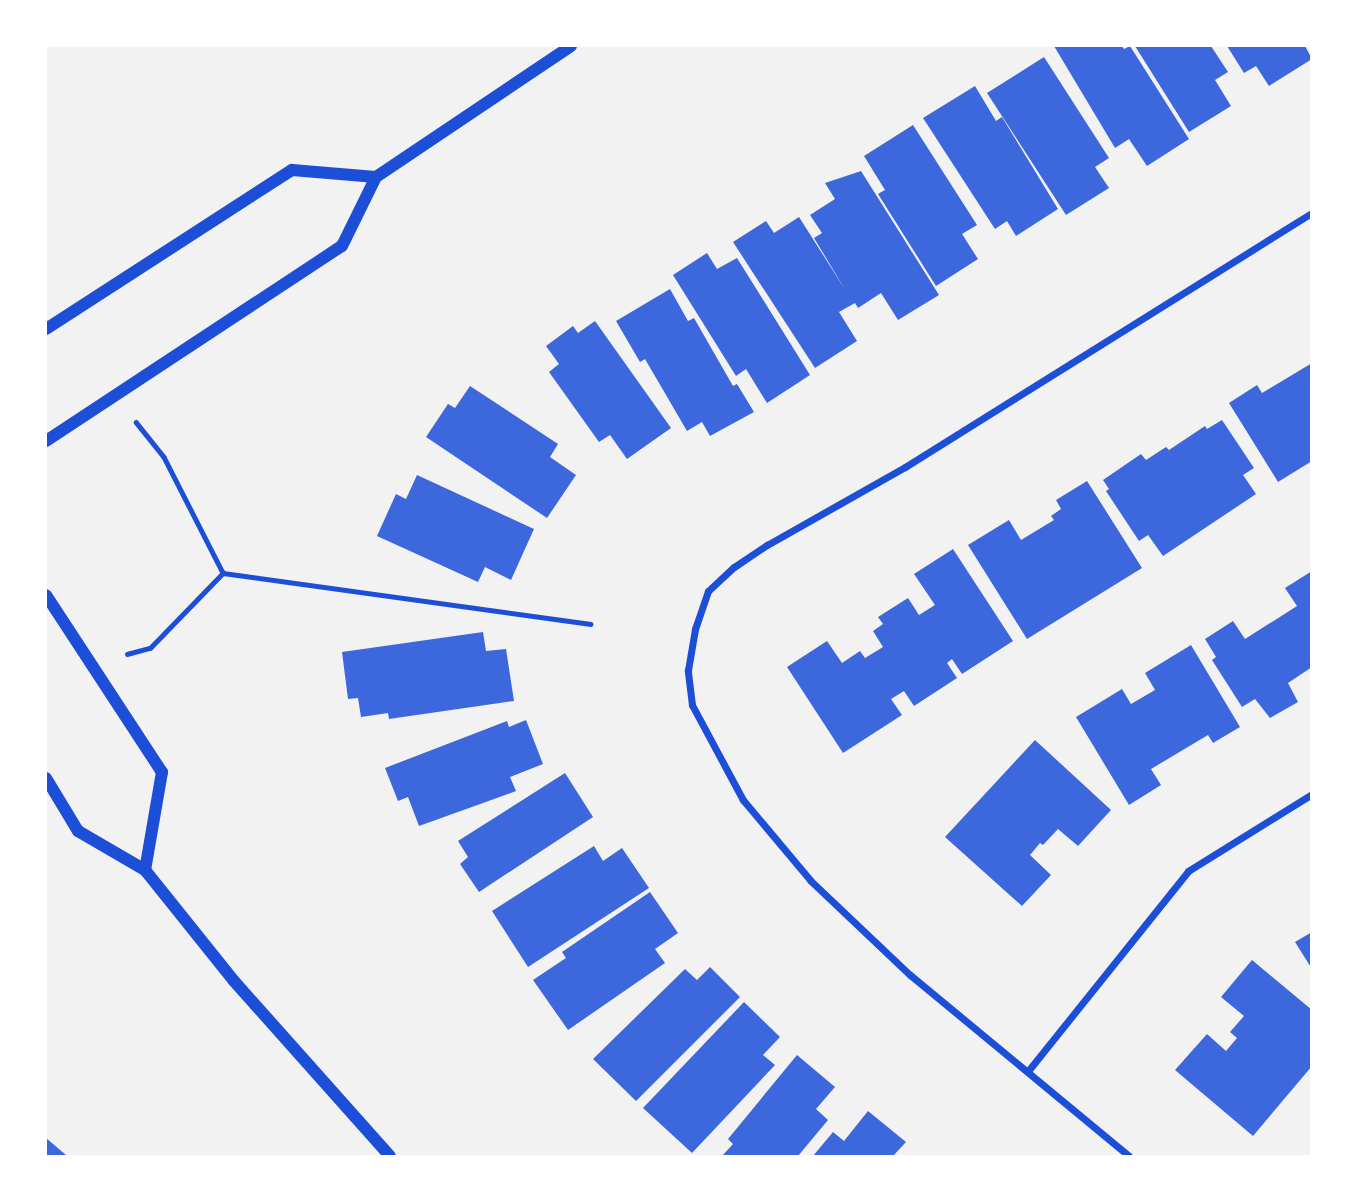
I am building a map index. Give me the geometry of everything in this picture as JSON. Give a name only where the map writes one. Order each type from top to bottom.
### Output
[{"type":"street","points":[[46,441],[342,246],[376,177],[571,46]]},
{"type":"street","points":[[46,329],[292,170],[376,177]]},
{"type":"street","points":[[1129,1157],[910,975],[811,881],[743,800],[692,705],[688,670],[695,629],[708,592],[734,567],[905,467],[1311,213]]},
{"type":"street","points":[[46,595],[162,772],[145,870]]},
{"type":"street","points":[[46,778],[78,831],[145,870],[234,981],[390,1157]]},
{"type":"street","points":[[1028,1071],[1188,871],[1311,794]]},
{"type":"path","points":[[114,394],[164,457],[223,573]]},
{"type":"path","points":[[223,573],[590,624]]},
{"type":"path","points":[[90,664],[150,648],[223,573]]},
{"type":"building","points":[[1054,46],[1122,46],[1124,49],[1130,46],[1189,139],[1147,166],[1129,139],[1115,148]]},
{"type":"building","points":[[1135,46],[1211,46],[1228,72],[1215,80],[1231,106],[1189,132]]},
{"type":"building","points":[[1227,46],[1305,46],[1312,59],[1269,86],[1256,66],[1244,73]]},
{"type":"building","points":[[1044,57],[1109,158],[1095,167],[1109,188],[1066,215],[987,93]]},
{"type":"building","points":[[975,86],[996,121],[1002,117],[1058,209],[1016,236],[1007,221],[995,229],[923,118]]},
{"type":"building","points":[[913,125],[977,225],[962,234],[978,259],[936,286],[878,194],[885,190],[864,156]]},
{"type":"building","points":[[861,171],[939,295],[898,320],[881,293],[858,308],[855,303],[839,312],[857,341],[815,368],[733,242],[766,221],[774,233],[799,217],[846,291],[814,238],[822,233],[810,215],[835,199],[825,183]]},
{"type":"building","points":[[707,253],[717,269],[737,258],[810,375],[767,403],[746,369],[736,376],[673,275]]},
{"type":"building","points":[[670,289],[688,321],[694,318],[733,386],[737,384],[754,412],[710,436],[702,422],[687,431],[645,359],[640,362],[616,321]]},
{"type":"building","points":[[595,321],[671,428],[627,459],[610,435],[599,442],[549,372],[559,364],[546,346],[573,326],[578,333]]},
{"type":"building","points":[[1312,363],[1312,461],[1278,482],[1229,403],[1257,385],[1262,393]]},
{"type":"building","points":[[470,386],[558,444],[550,457],[576,475],[547,518],[426,437],[448,404],[455,408]]},
{"type":"building","points":[[1222,420],[1254,468],[1243,475],[1256,494],[1163,556],[1148,535],[1139,541],[1106,491],[1109,489],[1103,480],[1141,454],[1146,460],[1166,447],[1169,450],[1205,426],[1207,429]]},
{"type":"building","points":[[417,475],[534,529],[511,580],[485,567],[478,582],[377,536],[396,494],[406,499]]},
{"type":"building","points":[[1087,481],[1142,568],[1027,639],[968,545],[1009,520],[1021,540],[1054,520],[1051,516],[1061,509],[1056,500]]},
{"type":"building","points":[[953,549],[1013,641],[962,674],[952,659],[947,663],[957,678],[914,706],[904,691],[891,699],[902,715],[843,753],[787,667],[827,641],[842,663],[860,651],[865,658],[883,647],[873,631],[883,624],[878,617],[908,598],[919,615],[935,605],[914,574]]},
{"type":"building","points":[[1312,571],[1312,667],[1288,683],[1298,702],[1270,718],[1255,699],[1242,707],[1212,660],[1216,657],[1205,639],[1233,621],[1245,639],[1297,606],[1285,588]]},
{"type":"building","points":[[483,632],[486,651],[506,649],[514,701],[389,719],[388,713],[361,717],[358,698],[348,699],[342,652]]},
{"type":"building","points":[[1191,645],[1240,727],[1213,743],[1208,735],[1151,769],[1161,785],[1129,805],[1076,717],[1122,689],[1131,704],[1155,690],[1145,673]]},
{"type":"building","points":[[526,720],[543,764],[510,777],[516,791],[419,826],[408,797],[398,801],[385,768],[507,721],[509,727]]},
{"type":"building","points":[[1035,740],[1111,810],[1078,846],[1058,829],[1043,845],[1040,843],[1030,855],[1051,875],[1022,906],[945,837]]},
{"type":"building","points":[[565,773],[593,817],[479,892],[460,864],[468,857],[458,841]]},
{"type":"building","points":[[594,846],[603,861],[622,848],[649,888],[528,967],[492,911]]},
{"type":"building","points":[[650,892],[678,933],[655,949],[665,963],[568,1030],[533,980],[566,958],[562,952]]},
{"type":"building","points":[[1312,932],[1312,969],[1295,942]]},
{"type":"building","points":[[1252,960],[1312,1010],[1312,1066],[1253,1136],[1175,1070],[1207,1034],[1226,1051],[1237,1038],[1230,1032],[1244,1016],[1221,997]]},
{"type":"building","points":[[710,967],[740,997],[636,1101],[593,1059],[685,969],[697,980]]},
{"type":"building","points":[[744,1002],[780,1037],[763,1055],[775,1065],[692,1153],[643,1108]]},
{"type":"building","points":[[797,1055],[835,1087],[816,1109],[828,1120],[798,1156],[722,1156],[733,1144],[728,1139]]},
{"type":"building","points":[[868,1111],[906,1142],[893,1156],[813,1156],[833,1132],[844,1141]]},
{"type":"building","points":[[46,1138],[66,1155],[46,1156]]}]
